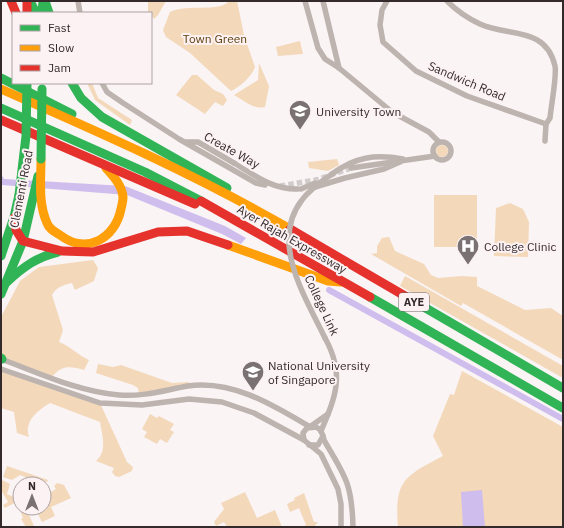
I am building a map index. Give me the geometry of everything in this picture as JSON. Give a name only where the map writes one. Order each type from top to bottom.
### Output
[{"type":"main road","points":[[11,1],[16,12]]},
{"type":"main road","points":[[27,12],[28,1]]},
{"type":"main road","points":[[28,1],[35,12]]},
{"type":"main road","points":[[42,12],[44,1]]},
{"type":"main road","points":[[44,1],[49,12]]},
{"type":"main road","points":[[1,78],[17,88],[86,121],[106,135]]},
{"type":"main road","name":"Clementi Road","points":[[1,256],[14,218],[24,163],[27,84]]},
{"type":"main road","name":"Clementi Road","points":[[1,294],[23,240],[41,158],[42,84]]},
{"type":"main road","points":[[73,84],[87,105],[102,117],[230,189],[247,204]]},
{"type":"main road","name":"Ayer Rajah Expressway","points":[[1,89],[106,135],[247,204],[563,388]]},
{"type":"main road","name":"Ayer Rajah Expressway","points":[[1,108],[145,172],[213,207],[563,408]]},
{"type":"main road","points":[[1,120],[104,166],[236,221]]},
{"type":"main road","points":[[41,158],[40,200],[47,222],[51,229],[66,240],[87,244],[107,237],[119,219],[123,197],[118,183],[104,166]]},
{"type":"main road","points":[[14,218],[16,230],[23,240],[62,251]]},
{"type":"main road","points":[[7,282],[31,260],[42,255],[62,251],[93,252],[158,232],[187,231],[328,281],[343,282]]},
{"type":"street","points":[[78,1],[80,12]]},
{"type":"street","points":[[305,1],[318,48],[325,59],[339,68],[392,112],[429,132],[440,142],[449,145],[451,153],[448,158],[443,160],[435,156],[411,161],[351,168]]},
{"type":"street","points":[[323,1],[339,68]]},
{"type":"street","name":"Sandwich Road","points":[[387,1],[382,10],[380,25],[383,42],[416,71],[467,96],[546,124]]},
{"type":"street","points":[[447,1],[457,11],[481,24],[528,35],[539,40],[548,50],[555,67],[550,118],[546,124],[545,141]]},
{"type":"street","points":[[103,84],[109,94],[184,141]]},
{"type":"street","name":"Create Way","points":[[184,141],[198,142],[279,188],[299,189],[314,184],[332,174]]},
{"type":"street","name":"Create Way","points":[[184,141],[256,183],[265,185]]},
{"type":"street","points":[[435,156],[434,148],[440,142]]},
{"type":"street","name":"College Link","points":[[322,434],[328,414],[333,406],[338,375],[329,345],[299,283],[291,259],[289,241],[292,217],[298,205],[314,187],[354,161],[366,158],[388,156],[411,161]]},
{"type":"street","points":[[314,187],[388,168],[400,162]]},
{"type":"street","points":[[1,359],[75,386],[96,392],[139,395],[190,386],[218,387],[239,392],[272,404],[318,428],[322,434],[339,464],[350,488],[354,509],[353,527]]},
{"type":"street","points":[[1,369],[63,392],[100,403],[142,405],[189,399],[222,402],[254,413],[312,446],[318,445],[322,434]]},
{"type":"street","points":[[63,392],[67,383]]},
{"type":"street","points":[[71,394],[71,390],[75,386]]},
{"type":"street","points":[[96,392],[100,403]]},
{"type":"street","points":[[328,414],[304,431],[306,442],[321,454],[334,479],[341,504],[341,527]]},
{"type":"green space","points":[[148,1],[166,1],[154,19],[152,12],[148,11]]},
{"type":"green space","name":"Town Green","points":[[229,1],[237,1],[244,35],[255,67],[245,81],[231,91],[190,53],[166,37],[163,30],[170,12],[185,8],[218,7]]},
{"type":"green space","points":[[300,41],[303,54],[278,56],[276,47]]},
{"type":"green space","points":[[259,63],[269,86],[265,107],[261,108],[249,104],[234,95],[258,80]]},
{"type":"green space","points":[[192,75],[197,75],[214,90],[223,94],[227,100],[223,106],[215,102],[205,114],[176,95]]},
{"type":"green space","points":[[87,84],[92,84],[98,98],[132,120],[130,125],[95,100]]},
{"type":"green space","points":[[444,145],[447,146],[447,156],[440,157],[437,156],[436,149],[437,146]]},
{"type":"green space","points":[[337,159],[339,165],[328,171],[309,168],[308,162]]},
{"type":"green space","points":[[434,195],[477,195],[477,247],[434,247]]},
{"type":"green space","points":[[510,203],[523,209],[529,222],[528,257],[494,256],[496,208]]},
{"type":"green space","points":[[389,237],[395,251],[424,264],[431,275],[438,278],[462,276],[477,277],[477,286],[525,310],[551,308],[563,316],[563,360],[463,303],[461,306],[371,254],[377,253],[377,246],[382,238]]},
{"type":"green space","points":[[93,260],[98,268],[94,281],[75,290],[72,283],[60,287],[52,295],[63,330],[59,342],[89,360],[84,370],[70,367],[62,368],[52,377],[1,358],[1,317],[20,281],[39,267]]},
{"type":"green space","points":[[405,276],[563,366],[563,378],[400,286]]},
{"type":"green space","points":[[98,364],[113,367],[121,365],[172,383],[189,382],[189,386],[139,395],[138,388],[133,385],[96,373]]},
{"type":"green space","points":[[1,369],[100,403],[127,462],[133,467],[132,471],[119,477],[115,476],[112,472],[114,468],[96,461],[100,457],[103,448],[103,437],[100,422],[50,403],[36,413],[30,421],[28,426],[29,437],[17,433],[14,412],[1,408]]},
{"type":"green space","points":[[462,371],[563,427],[563,527],[398,527],[398,499],[400,489],[405,481],[419,469],[443,456],[433,436],[450,394],[454,395]]},
{"type":"green space","points":[[150,414],[157,418],[159,416],[174,424],[170,430],[174,432],[167,443],[160,439],[157,444],[144,437],[147,432],[142,429]]},
{"type":"green space","points":[[7,466],[36,476],[12,476],[12,480],[3,477]]},
{"type":"green space","points":[[2,480],[10,484],[7,494],[12,496],[12,504],[5,508],[3,505],[8,502],[1,490]]},
{"type":"green space","points":[[57,483],[64,485],[71,498],[52,507],[52,492],[56,489],[54,486]]},
{"type":"green space","points":[[245,492],[257,518],[275,510],[282,527],[227,527],[224,522],[216,526],[214,522],[224,509],[221,503]]},
{"type":"green space","points":[[304,493],[314,522],[318,522],[314,527],[303,527],[306,525],[299,508],[290,512],[287,504],[295,500],[294,498]]},
{"type":"green space","points":[[52,509],[55,516],[42,522],[39,516],[52,516]]},
{"type":"green space","points":[[22,516],[30,516],[34,526],[26,527],[21,519],[23,518]]},
{"type":"shaded area","points":[[1,174],[4,179],[125,186],[225,226],[246,238],[241,244],[222,234],[127,195],[2,185]]},
{"type":"shaded area","points":[[482,490],[485,527],[463,527],[461,492]]},
{"type":"waterway","points":[[329,290],[563,419]]},
{"type":"tunnel","points":[[280,186],[316,180],[351,168]]},
{"type":"traffic: fast","points":[[30,1],[36,12]]},
{"type":"traffic: fast","points":[[42,12],[43,1]]},
{"type":"traffic: fast","points":[[45,1],[49,12]]},
{"type":"traffic: fast","points":[[1,78],[12,84]]},
{"type":"traffic: fast","points":[[13,84],[72,114]]},
{"type":"traffic: fast","points":[[19,195],[26,136],[27,84]]},
{"type":"traffic: fast","points":[[73,84],[81,98],[102,117],[227,188]]},
{"type":"traffic: fast","points":[[41,159],[42,89]]},
{"type":"traffic: fast","points":[[1,108],[145,172],[201,201]]},
{"type":"traffic: fast","points":[[1,294],[23,241],[38,176]]},
{"type":"traffic: fast","points":[[1,256],[14,217],[19,195]]},
{"type":"traffic: fast","points":[[7,282],[31,263],[58,252]]},
{"type":"traffic: fast","points":[[370,297],[563,408]]},
{"type":"traffic: fast","points":[[417,303],[563,388]]},
{"type":"traffic: slow","points":[[1,89],[184,172],[290,229]]},
{"type":"traffic: slow","points":[[41,159],[41,199],[42,208],[48,225],[51,229],[70,241],[80,244],[98,241],[106,236],[113,229],[118,220],[123,197],[117,181],[106,168]]},
{"type":"traffic: slow","points":[[228,245],[328,281],[341,282]]},
{"type":"traffic: jam","points":[[11,1],[16,12]]},
{"type":"traffic: jam","points":[[27,1],[27,12]]},
{"type":"traffic: jam","points":[[1,120],[195,204]]},
{"type":"traffic: jam","points":[[201,201],[370,297]]},
{"type":"traffic: jam","points":[[14,218],[16,230],[23,241],[62,251],[93,252],[158,232],[187,231],[228,245]]},
{"type":"traffic: jam","points":[[290,229],[417,303]]},
{"type":"place","name":"University Town","points":[[300,130]]},
{"type":"place","name":"College Clinic","points":[[468,266]]},
{"type":"place","name":"National University of Singapore","points":[[253,392]]}]
